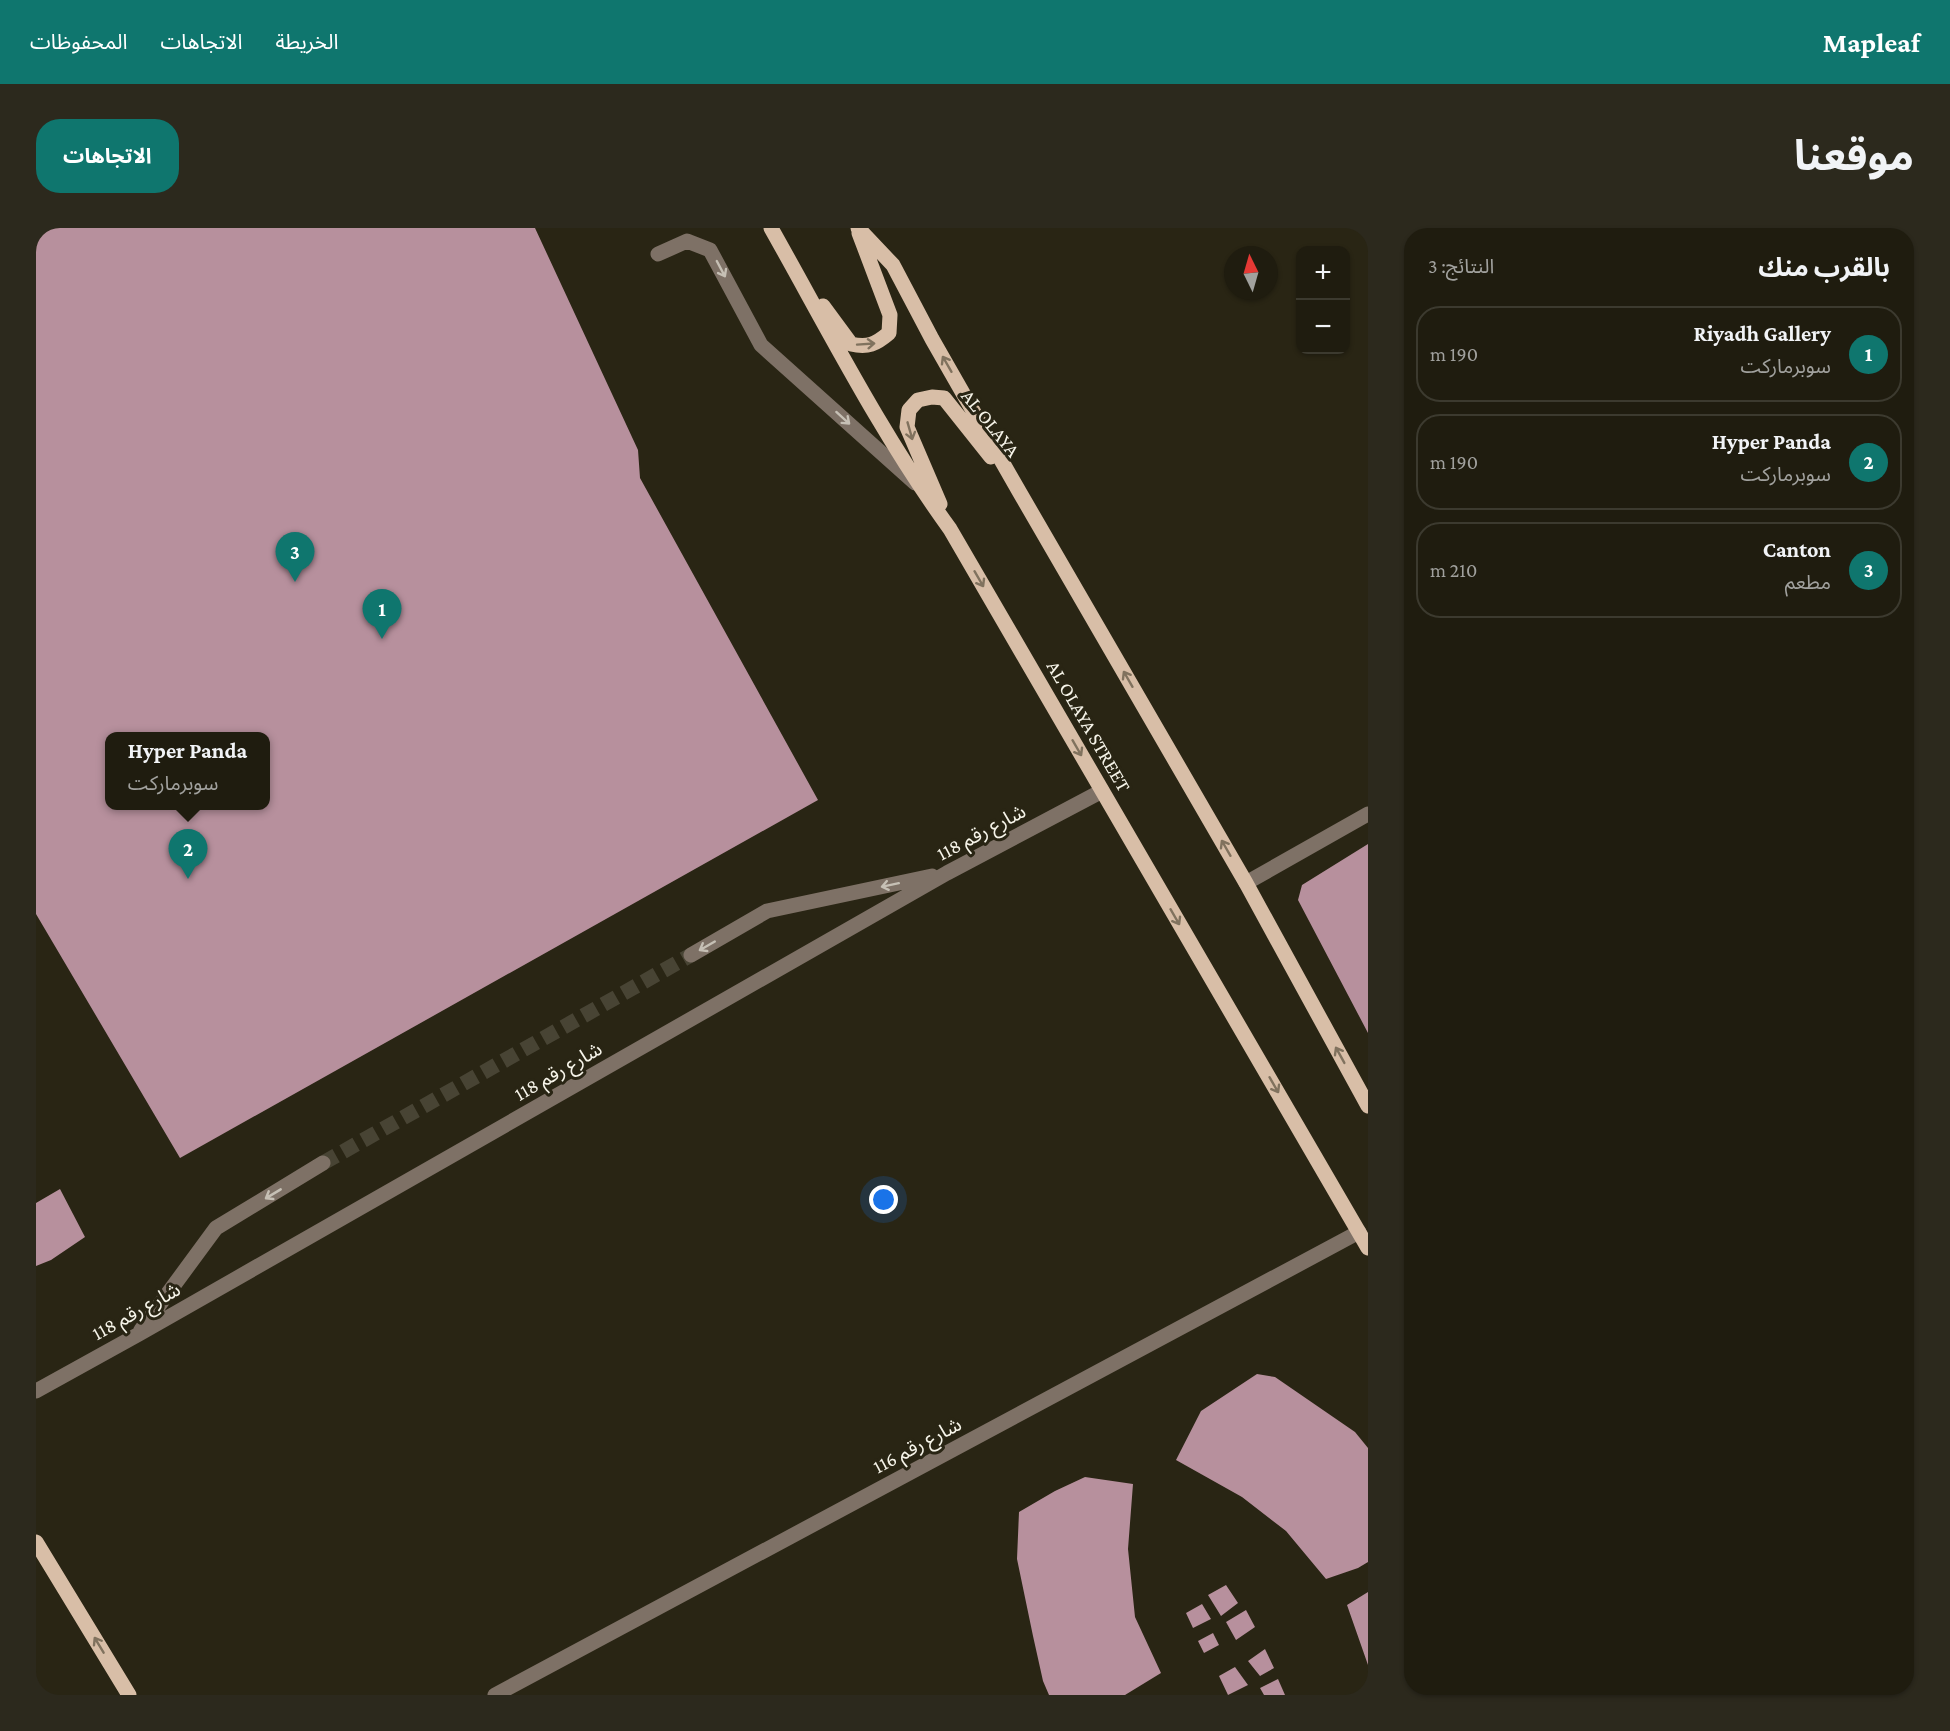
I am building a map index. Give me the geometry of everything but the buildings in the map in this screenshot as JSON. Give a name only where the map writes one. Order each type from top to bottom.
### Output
[{"type":"main road","name":"AL OLAYA STREET","points":[[771,228],[855,380],[920,487],[950,529],[1368,1248]]},
{"type":"main road","points":[[788,258],[851,344],[864,347],[876,343],[889,333],[891,315],[857,228]]},
{"type":"main road","points":[[857,228],[893,265],[932,339],[1246,883],[1368,1106]]},
{"type":"main road","name":"AL OLAYA","points":[[950,529],[907,427],[909,410],[918,400],[932,397],[944,398],[1020,493]]},
{"type":"main road","points":[[36,1542],[129,1695]]},
{"type":"street","points":[[658,254],[687,241],[710,250],[761,345],[920,487]]},
{"type":"street","name":"شارع رقم 118","points":[[36,1391],[947,873],[1102,791]]},
{"type":"street","points":[[1246,883],[1368,814]]},
{"type":"street","points":[[692,955],[767,911],[947,873]]},
{"type":"street","points":[[139,1334],[216,1228],[323,1164]]},
{"type":"street","name":"شارع رقم 116","points":[[495,1695],[1359,1232]]},
{"type":"tunnel","points":[[323,1163],[691,955]]},
{"type":"place","name":"Canton","points":[[295,582]]},
{"type":"place","name":"Riyadh Gallery","points":[[382,639]]},
{"type":"place","name":"Hyper Panda","points":[[188,879]]}]
